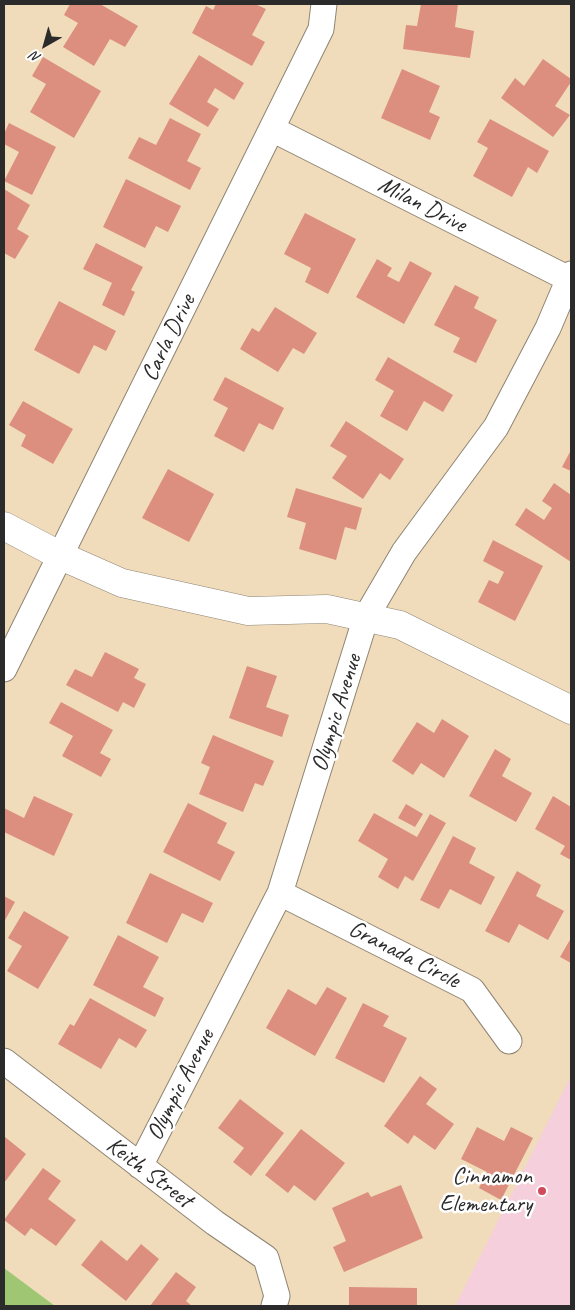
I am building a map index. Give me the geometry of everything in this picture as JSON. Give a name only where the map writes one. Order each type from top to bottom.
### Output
[{"type":"street","name":"Carla Drive","points":[[4,669],[322,30],[324,4]]},
{"type":"street","name":"Milan Drive","points":[[272,129],[570,278]]},
{"type":"street","name":"Olympic Avenue","points":[[140,1166],[280,893],[366,617],[404,552],[496,427],[548,328],[570,278]]},
{"type":"street","points":[[4,526],[60,556],[122,582],[248,611],[327,609],[400,625],[571,710]]},
{"type":"street","name":"Granada Circle","points":[[280,893],[472,990],[508,1041]]},
{"type":"street","name":"Keith Street","points":[[4,1061],[215,1223],[266,1258],[276,1301]]},
{"type":"shaded area","name":"Cinnamon Elementary","points":[[571,1076],[571,1306],[455,1306]]},
{"type":"green space","points":[[4,1268],[55,1306],[4,1306]]},
{"type":"building","points":[[70,4],[100,4],[138,26],[125,47],[110,39],[94,66],[63,47],[78,23],[64,15]]},
{"type":"building","points":[[216,4],[255,4],[266,9],[252,35],[265,42],[252,66],[192,33],[206,6],[213,10]]},
{"type":"building","points":[[421,4],[458,4],[455,27],[474,31],[470,58],[403,49],[406,25],[417,26]]},
{"type":"building","points":[[199,55],[244,83],[234,100],[215,88],[207,102],[219,109],[208,127],[169,104]]},
{"type":"building","points":[[43,57],[101,91],[74,138],[30,112],[46,84],[32,76]]},
{"type":"building","points":[[543,59],[571,79],[571,82],[555,106],[570,115],[553,137],[501,98],[515,78],[524,86]]},
{"type":"building","points":[[402,69],[440,86],[429,112],[440,117],[430,140],[381,118]]},
{"type":"building","points":[[170,118],[201,134],[187,161],[201,168],[190,190],[128,158],[139,137],[156,145]]},
{"type":"building","points":[[490,119],[549,151],[537,173],[528,167],[512,197],[473,176],[488,148],[477,142]]},
{"type":"building","points":[[9,123],[56,147],[32,195],[4,181],[19,152],[4,144],[4,134]]},
{"type":"building","points":[[126,179],[181,206],[168,232],[156,226],[145,248],[103,227]]},
{"type":"building","points":[[4,189],[30,205],[17,229],[29,236],[15,259],[4,253]]},
{"type":"building","points":[[305,213],[356,239],[328,294],[305,282],[311,268],[284,254]]},
{"type":"building","points":[[96,243],[143,267],[131,290],[135,292],[124,316],[102,305],[112,283],[83,269]]},
{"type":"building","points":[[377,259],[392,268],[387,276],[399,282],[410,261],[432,273],[404,324],[356,297]]},
{"type":"building","points":[[455,285],[479,297],[474,308],[497,320],[476,363],[453,352],[460,338],[434,325]]},
{"type":"building","points":[[59,301],[116,331],[106,351],[94,345],[79,374],[34,350]]},
{"type":"building","points":[[275,307],[317,333],[304,354],[293,348],[278,372],[240,349],[252,328],[259,332]]},
{"type":"building","points":[[388,357],[453,395],[443,412],[424,401],[407,431],[380,416],[394,391],[375,380]]},
{"type":"building","points":[[225,377],[284,408],[273,430],[259,423],[244,452],[214,436],[228,408],[213,400]]},
{"type":"building","points":[[23,401],[73,429],[53,464],[21,446],[26,435],[9,425]]},
{"type":"building","points":[[346,421],[404,459],[390,480],[380,473],[363,499],[332,478],[347,456],[330,446]]},
{"type":"building","points":[[571,450],[571,471],[562,467]]},
{"type":"building","points":[[168,469],[214,494],[189,542],[142,518]]},
{"type":"building","points":[[554,483],[571,495],[571,562],[515,525],[526,508],[544,520],[552,508],[542,501]]},
{"type":"building","points":[[296,488],[362,508],[356,530],[345,527],[336,560],[299,549],[306,523],[287,517]]},
{"type":"building","points":[[493,540],[543,566],[515,621],[478,602],[489,580],[498,584],[504,572],[483,561]]},
{"type":"building","points":[[105,652],[139,669],[134,678],[146,684],[134,708],[123,702],[118,712],[66,685],[75,669],[92,677]]},
{"type":"building","points":[[247,666],[277,676],[266,707],[289,715],[282,737],[229,718]]},
{"type":"building","points":[[61,702],[113,730],[100,753],[111,759],[101,777],[62,756],[73,736],[49,723]]},
{"type":"building","points":[[442,719],[469,736],[444,778],[421,763],[413,775],[392,761],[417,722],[434,733]]},
{"type":"building","points":[[213,735],[274,761],[263,786],[255,783],[243,812],[199,794],[210,767],[201,763]]},
{"type":"building","points":[[495,749],[511,759],[502,776],[532,793],[516,822],[469,796]]},
{"type":"building","points":[[34,796],[73,814],[54,856],[4,832],[4,808],[24,818]]},
{"type":"building","points":[[553,796],[571,807],[571,860],[560,854],[565,846],[535,829]]},
{"type":"building","points":[[188,803],[227,823],[217,843],[235,852],[220,881],[163,852]]},
{"type":"building","points":[[406,804],[423,814],[415,827],[398,818]]},
{"type":"building","points":[[374,813],[417,837],[430,814],[446,823],[413,881],[405,876],[398,889],[378,877],[388,859],[358,841]]},
{"type":"building","points":[[453,836],[476,848],[469,863],[495,877],[481,905],[450,889],[439,909],[420,900]]},
{"type":"building","points":[[517,871],[541,885],[536,896],[564,911],[548,940],[519,924],[509,943],[485,931]]},
{"type":"building","points":[[150,873],[213,903],[203,923],[182,913],[167,943],[126,923]]},
{"type":"building","points":[[4,896],[15,902],[4,922]]},
{"type":"building","points":[[24,911],[69,937],[38,989],[7,971],[22,946],[8,938]]},
{"type":"building","points":[[118,935],[159,957],[143,987],[164,998],[155,1017],[93,985]]},
{"type":"building","points":[[571,938],[571,963],[560,957]]},
{"type":"building","points":[[327,987],[347,998],[315,1056],[266,1028],[288,989],[316,1005]]},
{"type":"building","points":[[90,998],[147,1030],[136,1048],[119,1038],[101,1069],[58,1044],[70,1024],[74,1026]]},
{"type":"building","points":[[363,1003],[389,1016],[383,1026],[407,1038],[384,1083],[335,1058]]},
{"type":"building","points":[[420,1076],[437,1089],[426,1104],[454,1124],[435,1150],[414,1135],[408,1144],[384,1126]]},
{"type":"building","points":[[240,1099],[284,1133],[251,1176],[233,1162],[244,1148],[218,1128]]},
{"type":"building","points":[[477,1127],[504,1141],[511,1127],[533,1138],[501,1200],[479,1188],[487,1172],[461,1159]]},
{"type":"building","points":[[301,1129],[345,1163],[315,1201],[294,1185],[288,1193],[265,1175]]},
{"type":"building","points":[[5,1137],[26,1154],[4,1183],[4,1139]]},
{"type":"building","points":[[43,1168],[61,1181],[48,1199],[76,1220],[56,1246],[31,1228],[25,1236],[4,1220]]},
{"type":"building","points":[[401,1185],[423,1238],[344,1272],[333,1247],[346,1241],[332,1208],[368,1192],[371,1197]]},
{"type":"building","points":[[101,1240],[127,1261],[141,1244],[159,1259],[126,1301],[81,1265]]},
{"type":"building","points":[[176,1272],[196,1287],[186,1301],[192,1306],[150,1306]]},
{"type":"building","points":[[349,1287],[417,1288],[417,1306],[349,1306]]},
{"type":"place","name":"Cinnamon Elementary","points":[[542,1191]]}]
